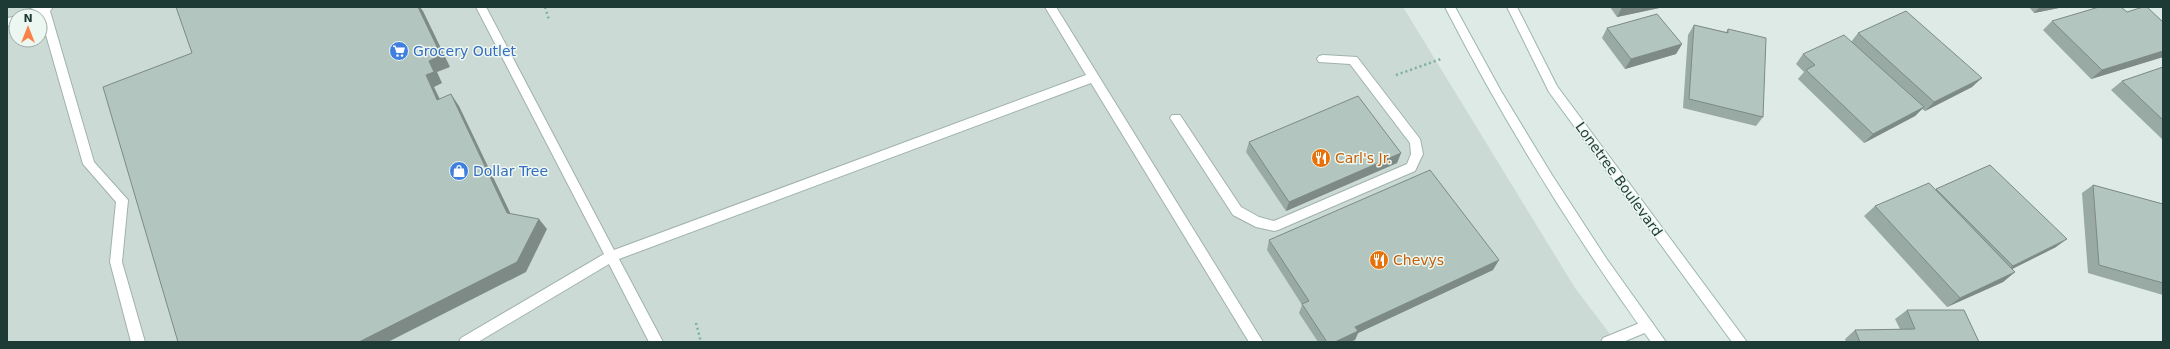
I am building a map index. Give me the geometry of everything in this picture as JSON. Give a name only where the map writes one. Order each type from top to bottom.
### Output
[{"type":"main road","points":[[481,7],[656,342]]},
{"type":"main road","points":[[1050,7],[1256,342]]},
{"type":"main road","points":[[1450,7],[1500,100],[1554,188],[1625,295],[1659,342]]},
{"type":"main road","name":"Lonetree Boulevard","points":[[1512,7],[1553,89],[1740,342]]},
{"type":"main road","points":[[48,15],[89,164],[122,200],[116,262],[138,342]]},
{"type":"main road","points":[[1176,118],[1237,212],[1256,222],[1274,226],[1411,167],[1417,154],[1416,142],[1353,60],[1323,59]]},
{"type":"main road","points":[[466,342],[612,256],[1093,77]]},
{"type":"main road","points":[[1608,342],[1647,326]]},
{"type":"path","points":[[545,7],[549,20]]},
{"type":"path","points":[[1393,77],[1441,59]]},
{"type":"path","points":[[696,324],[702,342]]},
{"type":"shaded area","points":[[7,7],[1403,7],[1575,288],[1616,342],[7,342]]},
{"type":"building","points":[[176,7],[418,7],[441,55],[429,61],[434,72],[426,75],[437,100],[451,94],[507,213],[539,219],[517,262],[359,342],[178,342],[103,87],[192,53]]},
{"type":"building","points":[[2099,7],[2121,7],[2127,12],[2147,7],[2163,22],[2163,51],[2102,70],[2052,21]]},
{"type":"building","points":[[1906,11],[1982,78],[1934,102],[1858,33]]},
{"type":"building","points":[[1657,14],[1682,44],[1631,59],[1607,28]]},
{"type":"building","points":[[1694,25],[1728,33],[1728,29],[1766,38],[1763,117],[1689,99]]},
{"type":"building","points":[[1844,35],[1924,107],[1873,134],[1806,70],[1815,65],[1803,54]]},
{"type":"building","points":[[2163,67],[2163,120],[2122,81]]},
{"type":"building","name":"Carl's Jr.","points":[[1358,96],[1401,153],[1289,202],[1249,142]]},
{"type":"building","points":[[1990,165],[2067,239],[2013,266],[1936,189]]},
{"type":"building","name":"Chevys","points":[[1430,170],[1499,260],[1355,327],[1358,331],[1335,342],[1327,342],[1302,304],[1309,301],[1269,240]]},
{"type":"building","points":[[1929,183],[2015,272],[1960,298],[1875,206]]},
{"type":"building","points":[[2093,185],[2163,204],[2163,283],[2099,265]]},
{"type":"building","points":[[1907,310],[1964,310],[1979,342],[1860,342],[1855,330],[1915,329]]},
{"type":"place","name":"Grocery Outlet","points":[[399,51]]},
{"type":"place","name":"Carl's Jr.","points":[[1321,158]]},
{"type":"place","name":"Dollar Tree","points":[[459,171]]},
{"type":"place","name":"Chevys","points":[[1379,260]]}]
